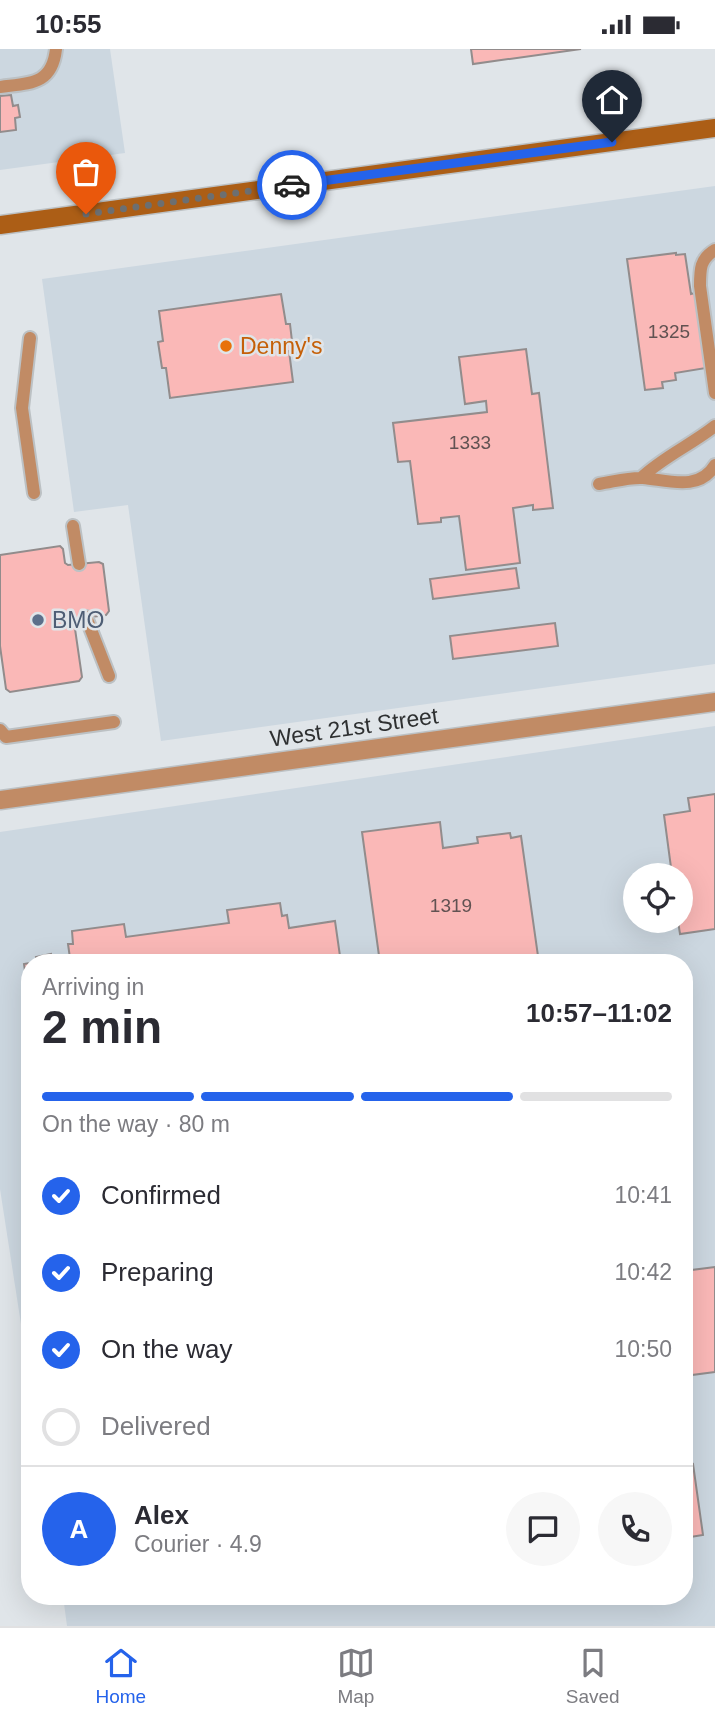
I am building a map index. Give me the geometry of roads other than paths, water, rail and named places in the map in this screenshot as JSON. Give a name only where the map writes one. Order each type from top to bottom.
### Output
[{"type":"main road","points":[[0,225],[715,128]]},
{"type":"street","name":"West 21st Street","points":[[0,800],[715,702]]},
{"type":"lane","points":[[0,87],[38,82],[55,62],[56,49]]},
{"type":"lane","points":[[715,250],[705,255],[700,270],[700,286],[715,393]]},
{"type":"lane","points":[[30,338],[22,408],[34,493]]},
{"type":"lane","points":[[641,478],[654,466],[715,426]]},
{"type":"lane","points":[[599,484],[641,478],[668,483],[688,483],[702,478],[712,471],[715,465]]},
{"type":"lane","points":[[74,526],[79,564]]},
{"type":"lane","points":[[86,618],[109,676]]},
{"type":"lane","points":[[0,730],[6,737],[114,722]]},
{"type":"place","name":"Denny's","points":[[226,346]]},
{"type":"place","name":"BMO","points":[[38,620]]}]
